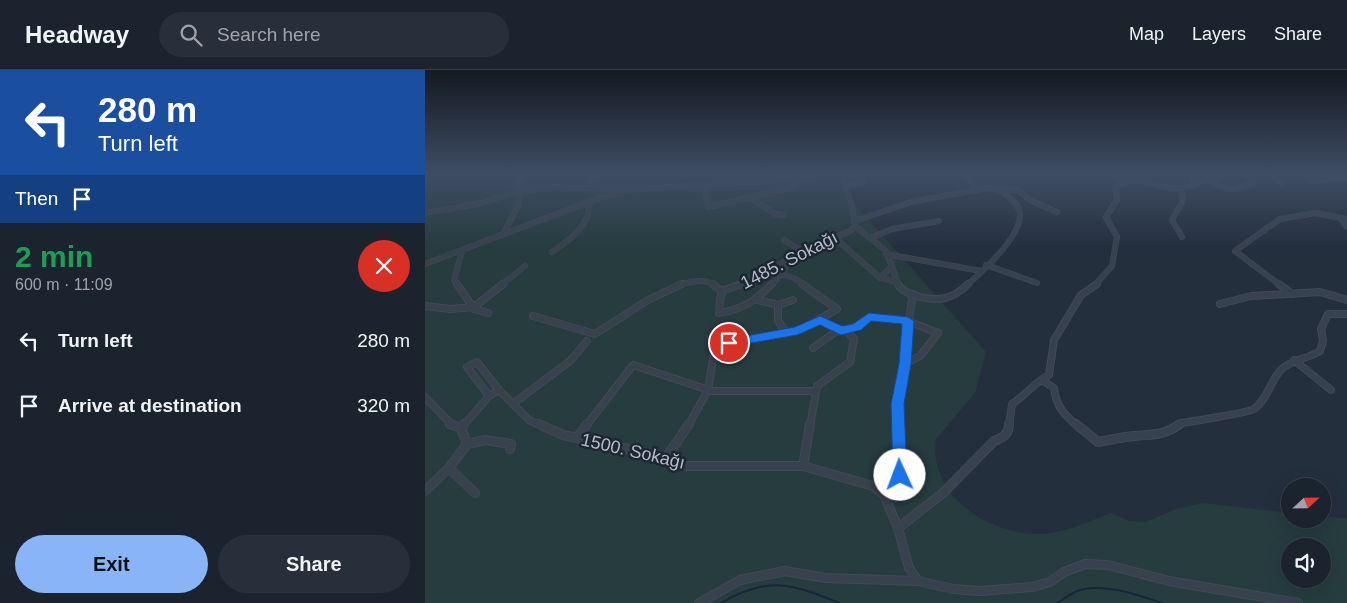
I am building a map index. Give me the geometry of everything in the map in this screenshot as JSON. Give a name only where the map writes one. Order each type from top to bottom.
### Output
[{"type":"street","points":[[425,213],[494,199]]},
{"type":"street","points":[[503,234],[518,206],[518,199]]},
{"type":"street","points":[[425,264],[597,199]]},
{"type":"street","points":[[707,199],[708,207],[738,199]]},
{"type":"street","points":[[753,199],[776,214],[783,215]]},
{"type":"street","points":[[850,199],[855,224],[885,250],[903,291],[945,298],[965,287],[1011,238],[1020,216],[1015,204],[1009,199]]},
{"type":"street","name":"1485. Sokağı","points":[[533,316],[595,334],[635,306],[692,282],[711,282],[723,291],[739,286],[803,252],[850,231],[855,224],[883,210],[927,199]]},
{"type":"street","name":"1485. Sokağı","points":[[1029,199],[1057,212]]},
{"type":"street","points":[[898,528],[943,493],[994,441],[1004,437],[1009,429],[1012,404],[1026,395],[1037,381],[1046,378],[1051,371],[1054,340],[1081,296],[1100,282],[1113,266],[1117,237],[1106,217],[1117,199]]},
{"type":"street","points":[[1182,237],[1172,220],[1183,199]]},
{"type":"street","points":[[552,252],[579,231],[586,221],[591,208],[590,201]]},
{"type":"street","points":[[1292,294],[1235,251],[1280,219],[1315,213],[1347,219]]},
{"type":"street","points":[[1340,218],[1347,227]]},
{"type":"street","points":[[870,238],[892,228],[939,221]]},
{"type":"street","points":[[834,237],[880,278],[898,283]]},
{"type":"street","points":[[784,240],[803,252]]},
{"type":"street","points":[[462,251],[454,280],[475,307],[474,309],[488,313]]},
{"type":"street","points":[[887,254],[981,271]]},
{"type":"street","points":[[425,257],[437,260]]},
{"type":"street","points":[[723,291],[720,299],[719,313],[733,311],[758,300],[781,274],[789,260]]},
{"type":"street","points":[[986,265],[1037,283]]},
{"type":"street","points":[[425,306],[450,309],[475,307],[525,266]]},
{"type":"street","points":[[880,278],[892,266]]},
{"type":"street","points":[[665,458],[696,415],[708,390],[715,346],[787,333],[804,328],[837,309],[794,278],[781,274]]},
{"type":"street","points":[[1220,304],[1245,297],[1322,292],[1347,300]]},
{"type":"street","points":[[913,294],[908,321],[905,364],[899,391],[897,419],[901,472],[896,480],[881,491],[898,528],[909,568],[918,581]]},
{"type":"street","points":[[758,300],[778,305],[793,300]]},
{"type":"street","points":[[778,305],[778,321],[787,333]]},
{"type":"street","points":[[1042,380],[1054,388],[1055,399],[1062,413],[1098,442],[1135,436],[1153,436],[1170,431],[1182,423],[1253,410],[1270,390],[1279,372],[1294,360],[1309,358],[1319,351],[1323,341],[1321,329],[1328,314],[1347,314]]},
{"type":"street","points":[[813,348],[842,330],[857,327],[869,317],[908,321],[939,333],[922,355],[912,362],[905,364]]},
{"type":"street","points":[[803,466],[817,386],[851,361],[855,339],[842,330],[820,320]]},
{"type":"street","points":[[514,403],[570,361],[587,341]]},
{"type":"street","points":[[1294,360],[1331,390]]},
{"type":"street","name":"1500. Sokağı","points":[[489,396],[467,367],[477,362],[499,390],[529,420],[563,434],[644,452],[687,466],[803,466],[873,486],[881,491]]},
{"type":"street","points":[[577,438],[633,365],[708,390],[732,392],[816,391]]},
{"type":"street","points":[[461,428],[489,396],[499,390]]},
{"type":"street","points":[[425,396],[450,425],[461,428]]},
{"type":"street","points":[[461,428],[467,444]]},
{"type":"street","points":[[425,491],[449,468],[467,444],[485,440],[511,444],[510,450]]},
{"type":"street","points":[[449,468],[475,493]]},
{"type":"street","points":[[699,603],[741,580],[785,571],[825,578],[918,581],[953,589],[980,591],[1032,587],[1050,582],[1064,572],[1085,564],[1108,565],[1169,581],[1298,603]]},
{"type":"green space","points":[[425,199],[850,199],[986,352],[975,393],[936,439],[936,460],[942,479],[953,495],[967,509],[984,520],[1022,533],[1042,534],[1068,529],[1111,513],[1129,521],[1146,522],[1176,509],[1203,503],[1281,512],[1281,528],[1331,528],[1331,517],[1347,518],[1347,603],[425,603]]},
{"type":"waterway","points":[[721,603],[753,589],[780,585],[807,591],[839,603]]},
{"type":"waterway","points":[[1057,603],[1077,591],[1098,588],[1142,596],[1162,603]]},
{"type":"route","points":[[729,343],[797,331],[820,320],[841,331],[857,327],[867,317],[908,321],[905,364],[897,404],[900,475]]}]
